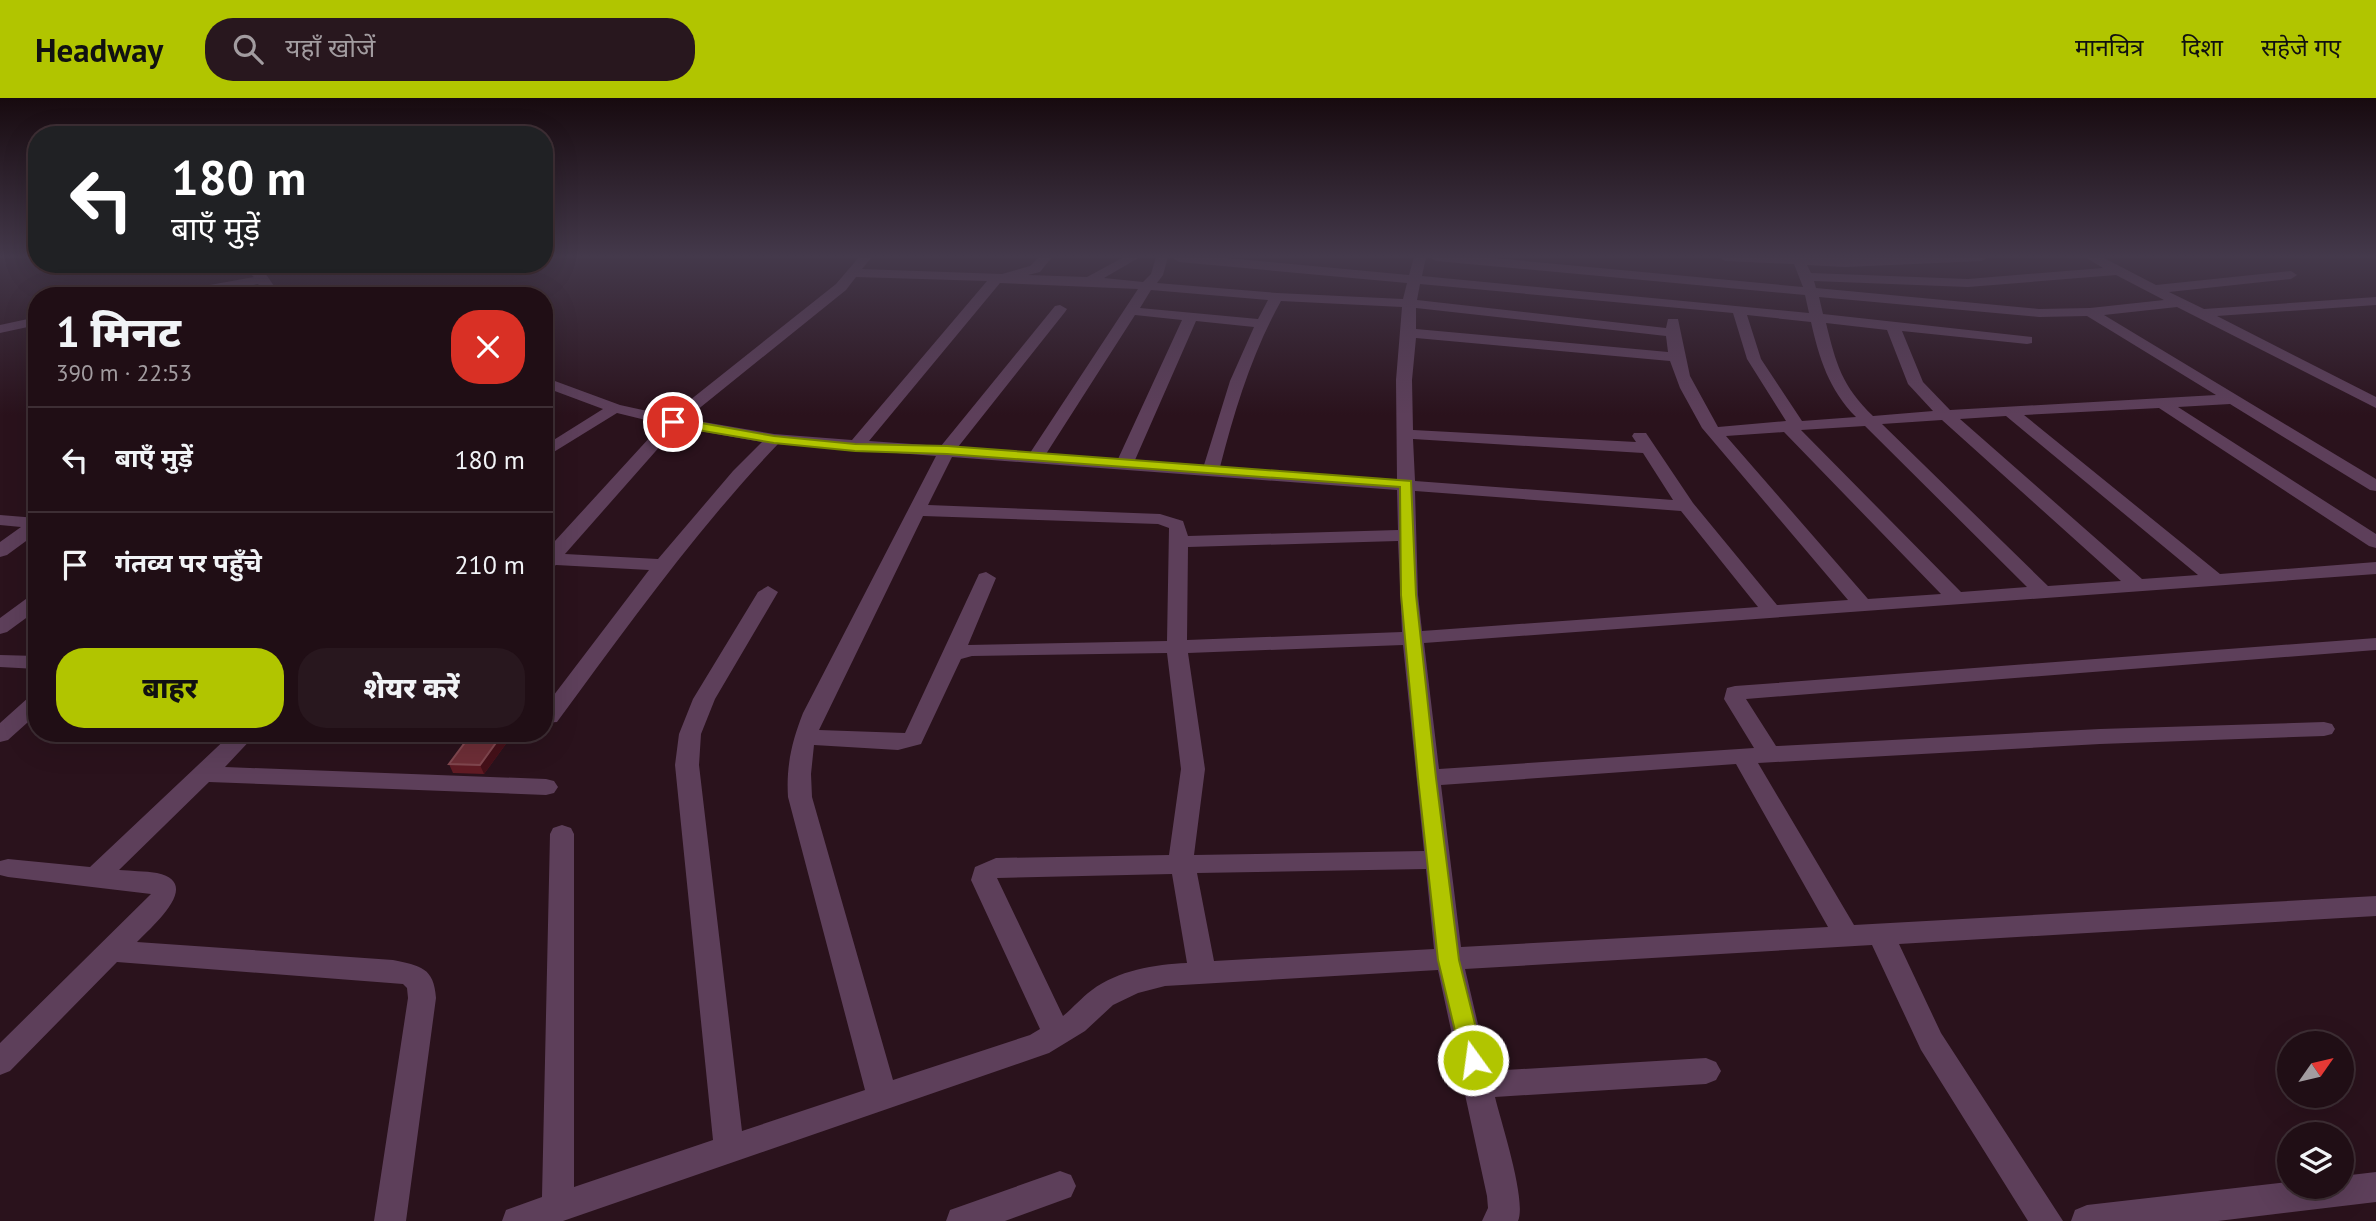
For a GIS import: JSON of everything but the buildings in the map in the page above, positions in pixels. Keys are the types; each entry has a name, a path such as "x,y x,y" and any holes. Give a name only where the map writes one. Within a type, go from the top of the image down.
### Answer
{"street":[{"path":"553,554 673,422 813,309"},
{"path":"855,447 970,309"},
{"path":"883,1099 800,797 798,770 805,737 947,450 1060,309"},
{"path":"1211,470 1234,383 1260,323 1269,309"},
{"path":"1409,309 1404,380 1407,536 1413,638 1449,960 1480,1085 1503,1196 1505,1213 1498,1221"},
{"path":"1465,309 1673,333"},
{"path":"1674,309 1676,357 1688,393 1714,432 1863,605"},
{"path":"1733,309 2027,340"},
{"path":"1814,309 1834,380 1846,398 2044,593"},
{"path":"1997,309 2025,312 2114,309"},
{"path":"2196,309 2376,404"},
{"path":"2203,313 2256,309"},
{"path":"1739,310 1754,359 1792,426 1955,597"},
{"path":"1037,457 1132,311 1260,323"},
{"path":"2090,312 2376,486"},
{"path":"1125,463 1190,318"},
{"path":"0,328 28,323"},
{"path":"1893,326 1916,384 1946,415 2137,585"},
{"path":"1409,333 1676,357"},
{"path":"553,385 615,408 673,422 774,439 1686,506"},
{"path":"1714,432 1867,420 2233,399"},
{"path":"2162,403 2376,542"},
{"path":"553,447 615,408"},
{"path":"2009,411 2217,581"},
{"path":"1405,434 1643,441 1686,506 1773,613"},
{"path":"553,711 663,565 739,475 774,439"},
{"path":"918,510 1160,520 1177,525 1177,648 1193,769 1181,854 1202,973"},
{"path":"0,520 28,523"},
{"path":"0,551 28,531"},
{"path":"1179,542 1407,536"},
{"path":"553,561 663,565"},
{"path":"953,655 972,650 1177,648 1413,638 2376,568"},
{"path":"805,737 898,742 913,739 986,578"},
{"path":"729,1149 687,765 690,734 705,699 768,592"},
{"path":"0,628 28,607"},
{"path":"1769,754 1735,699 1735,693 2376,644"},
{"path":"0,661 28,663"},
{"path":"0,735 28,710"},
{"path":"1427,778 1742,755 2206,732 2324,729"},
{"path":"95,877 237,742"},
{"path":"1742,755 1846,935"},
{"path":"203,774 546,787"},
{"path":"558,1207 562,835"},
{"path":"1057,1034 984,880 984,874 996,867 1437,860"},
{"path":"0,1062 164,895 163,887 157,883 3,870"},
{"path":"518,1221 1039,1044 1075,1023 1103,997 1132,983 1165,975 2376,906"},
{"path":"1880,933 1931,1041 2047,1221"},
{"path":"111,951 394,971 411,975 421,983 422,998 390,1221"},
{"path":"1480,1085 1706,1071"},
{"path":"962,1221 1060,1186"},
{"path":"2087,1221 2376,1187"}],"route":[{"path":"673,422 774,439 855,447 947,450 1406,484 1408,595 1427,778 1449,960 1473,1060"}]}
